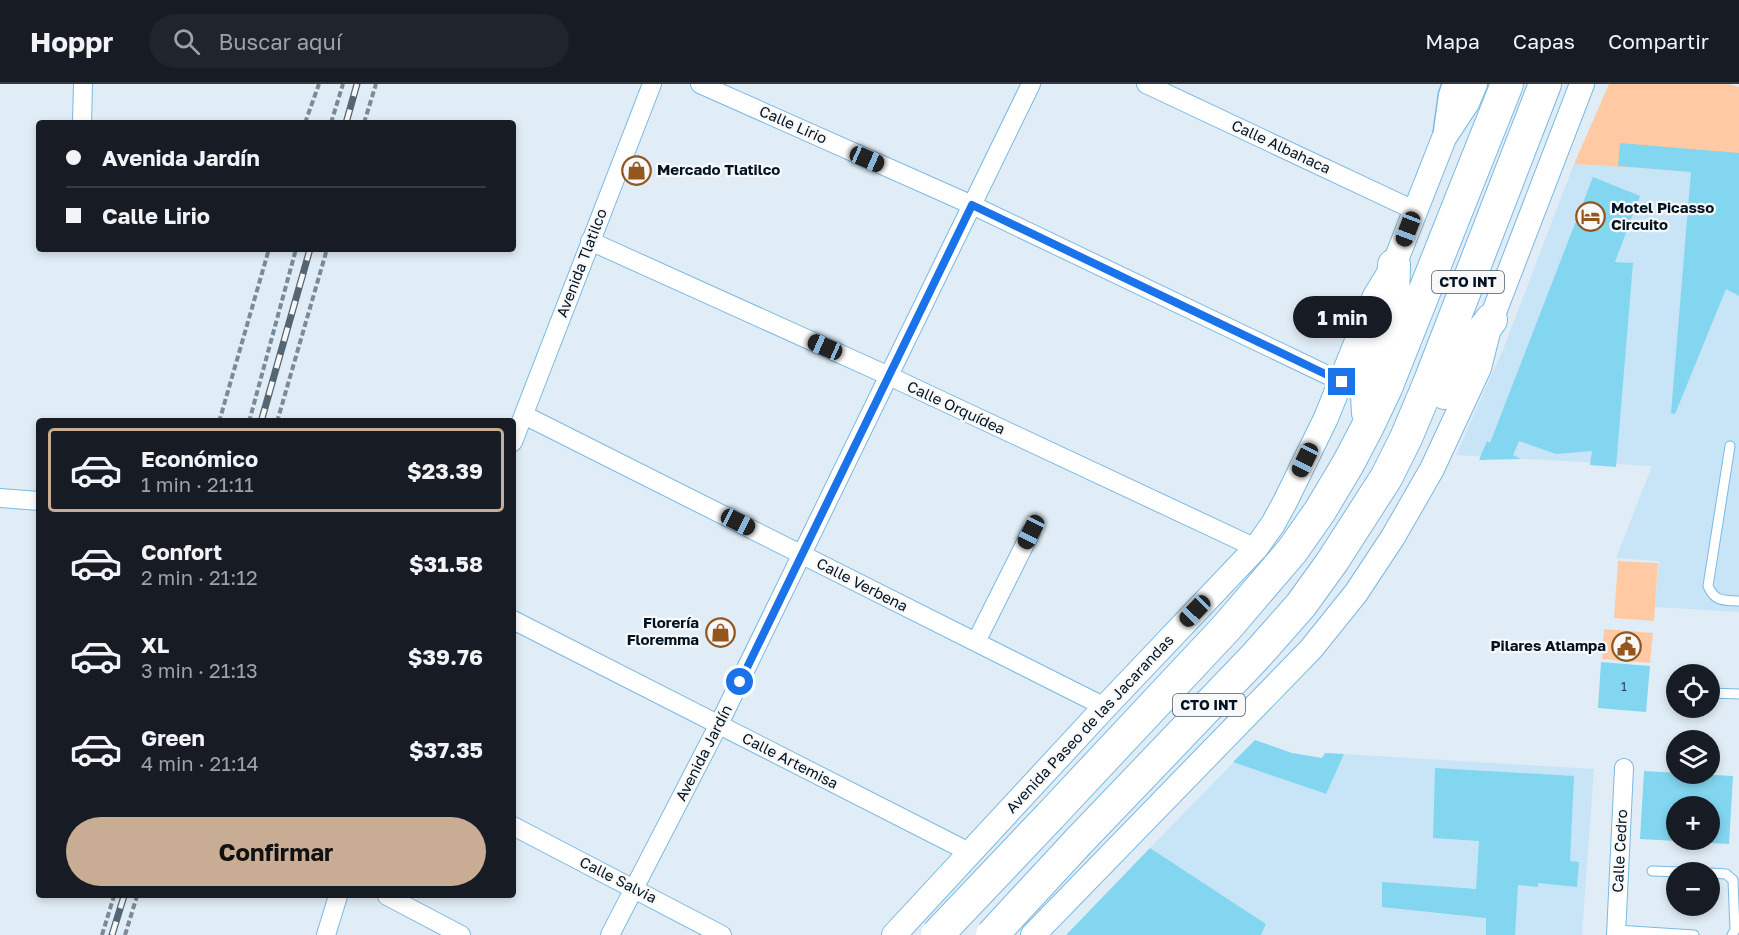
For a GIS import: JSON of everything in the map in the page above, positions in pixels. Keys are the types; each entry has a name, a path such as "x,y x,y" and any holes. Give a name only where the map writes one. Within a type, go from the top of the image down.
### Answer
{"highway":[{"name":"CTO INT","path":"937,935 1227,627 1292,551 1320,511 1368,426 1386,388 1507,84"},
{"name":"CTO INT","path":"992,935 1255,657 1301,605 1332,562 1386,478 1406,438 1545,84"},
{"path":"1368,426 1366,379 1393,299 1394,265"},
{"path":"1406,438 1437,410 1464,356 1491,320"}],"main road":[{"name":"CTO INT","path":"1034,935 1311,649 1356,593 1393,537 1432,469 1479,368 1491,320 1582,84"},
{"name":"Avenida Paseo de las Jacarandas","path":"894,935 1256,548 1273,524 1342,382 1375,296 1394,265 1444,138 1466,90"},
{"path":"1001,820 1077,891"}],"street":[{"path":"82,120 83,84"},
{"name":"Avenida Tlatilco","path":"516,435 652,84"},
{"name":"Calle Lirio","path":"700,84 972,205 1342,382"},
{"name":"Avenida Jardín","path":"610,935 719,724 1031,84"},
{"name":"Calle Albahaca","path":"1146,84 1416,211"},
{"name":"Calle Orquídea","path":"590,241 889,376 1256,548"},
{"name":"Calle Verbena","path":"524,415 1105,707"},
{"path":"0,498 36,501"},
{"path":"976,642 1031,532"},
{"name":"Calle Artemisa","path":"516,622 971,853"},
{"name":"Calle Cedro","path":"1616,932 1624,768"},
{"name":"Calle Salvia","path":"516,828 722,935"},
{"path":"326,935 337,898"},
{"path":"391,898 461,935"}],"lane":[{"path":"1730,446 1708,586 1712,595 1722,600 1739,601"},
{"path":"1720,693 1739,694"},
{"path":"1652,871 1666,871"},
{"path":"1720,874 1726,874 1733,880 1735,930 1732,935"},
{"path":"1616,932 1694,935"}],"path":[{"path":"306,120 319,84"},
{"path":"332,120 343,84"},
{"path":"365,120 376,84"},
{"path":"220,418 268,252"},
{"path":"250,418 295,252"},
{"path":"278,418 326,252"},
{"path":"102,935 113,898"},
{"path":"125,935 136,898"}],"shaded area":[{"path":"1609,84 1729,84 1739,87 1739,174 1574,164"},
{"path":"1574,164 1739,174 1739,612 1655,607 1659,561 1616,558 1652,466 1456,455 1504,347"},
{"path":"1618,561 1658,563 1654,621 1614,618"},
{"path":"1604,629 1653,633 1650,663 1602,659"},
{"path":"1344,754 1594,769 1582,935 1261,935 1266,924 1150,848 1234,762 1325,794"}],"building":[{"path":"1620,143 1739,153 1739,296 1726,289 1675,414 1671,413 1691,172 1618,166"},
{"path":"1593,177 1640,196 1615,262 1633,263 1616,467 1590,465 1592,451 1556,454 1519,441 1513,455 1521,459 1479,460 1487,441 1490,443"},
{"path":"1601,662 1650,666 1646,712 1598,708"},
{"path":"1255,740 1292,753 1322,758 1325,753 1344,754 1326,794 1233,762"},
{"path":"1435,768 1574,776 1570,861 1579,862 1577,887 1538,883 1538,887 1518,885 1515,935 1486,935 1486,918 1382,907 1382,882 1476,889 1479,841 1433,838"},
{"path":"1644,771 1666,772 1666,784 1720,784 1720,775 1733,776 1729,844 1720,844 1720,796 1666,796 1666,840 1640,839"},
{"path":"1150,848 1266,924 1261,935 1066,935"}],"railway":[{"path":"347,120 357,84"},
{"path":"262,418 309,252"},
{"path":"112,935 123,898"}],"place":[{"name":"Mercado Tlatilco","path":"636,170"},
{"name":"Motel Picasso Circuito","path":"1590,217"},
{"name":"Florería Floremma","path":"720,632"},
{"name":"Pilares Atlampa","path":"1627,646"}],"route":[{"path":"740,682 972,205 1342,382"}]}
